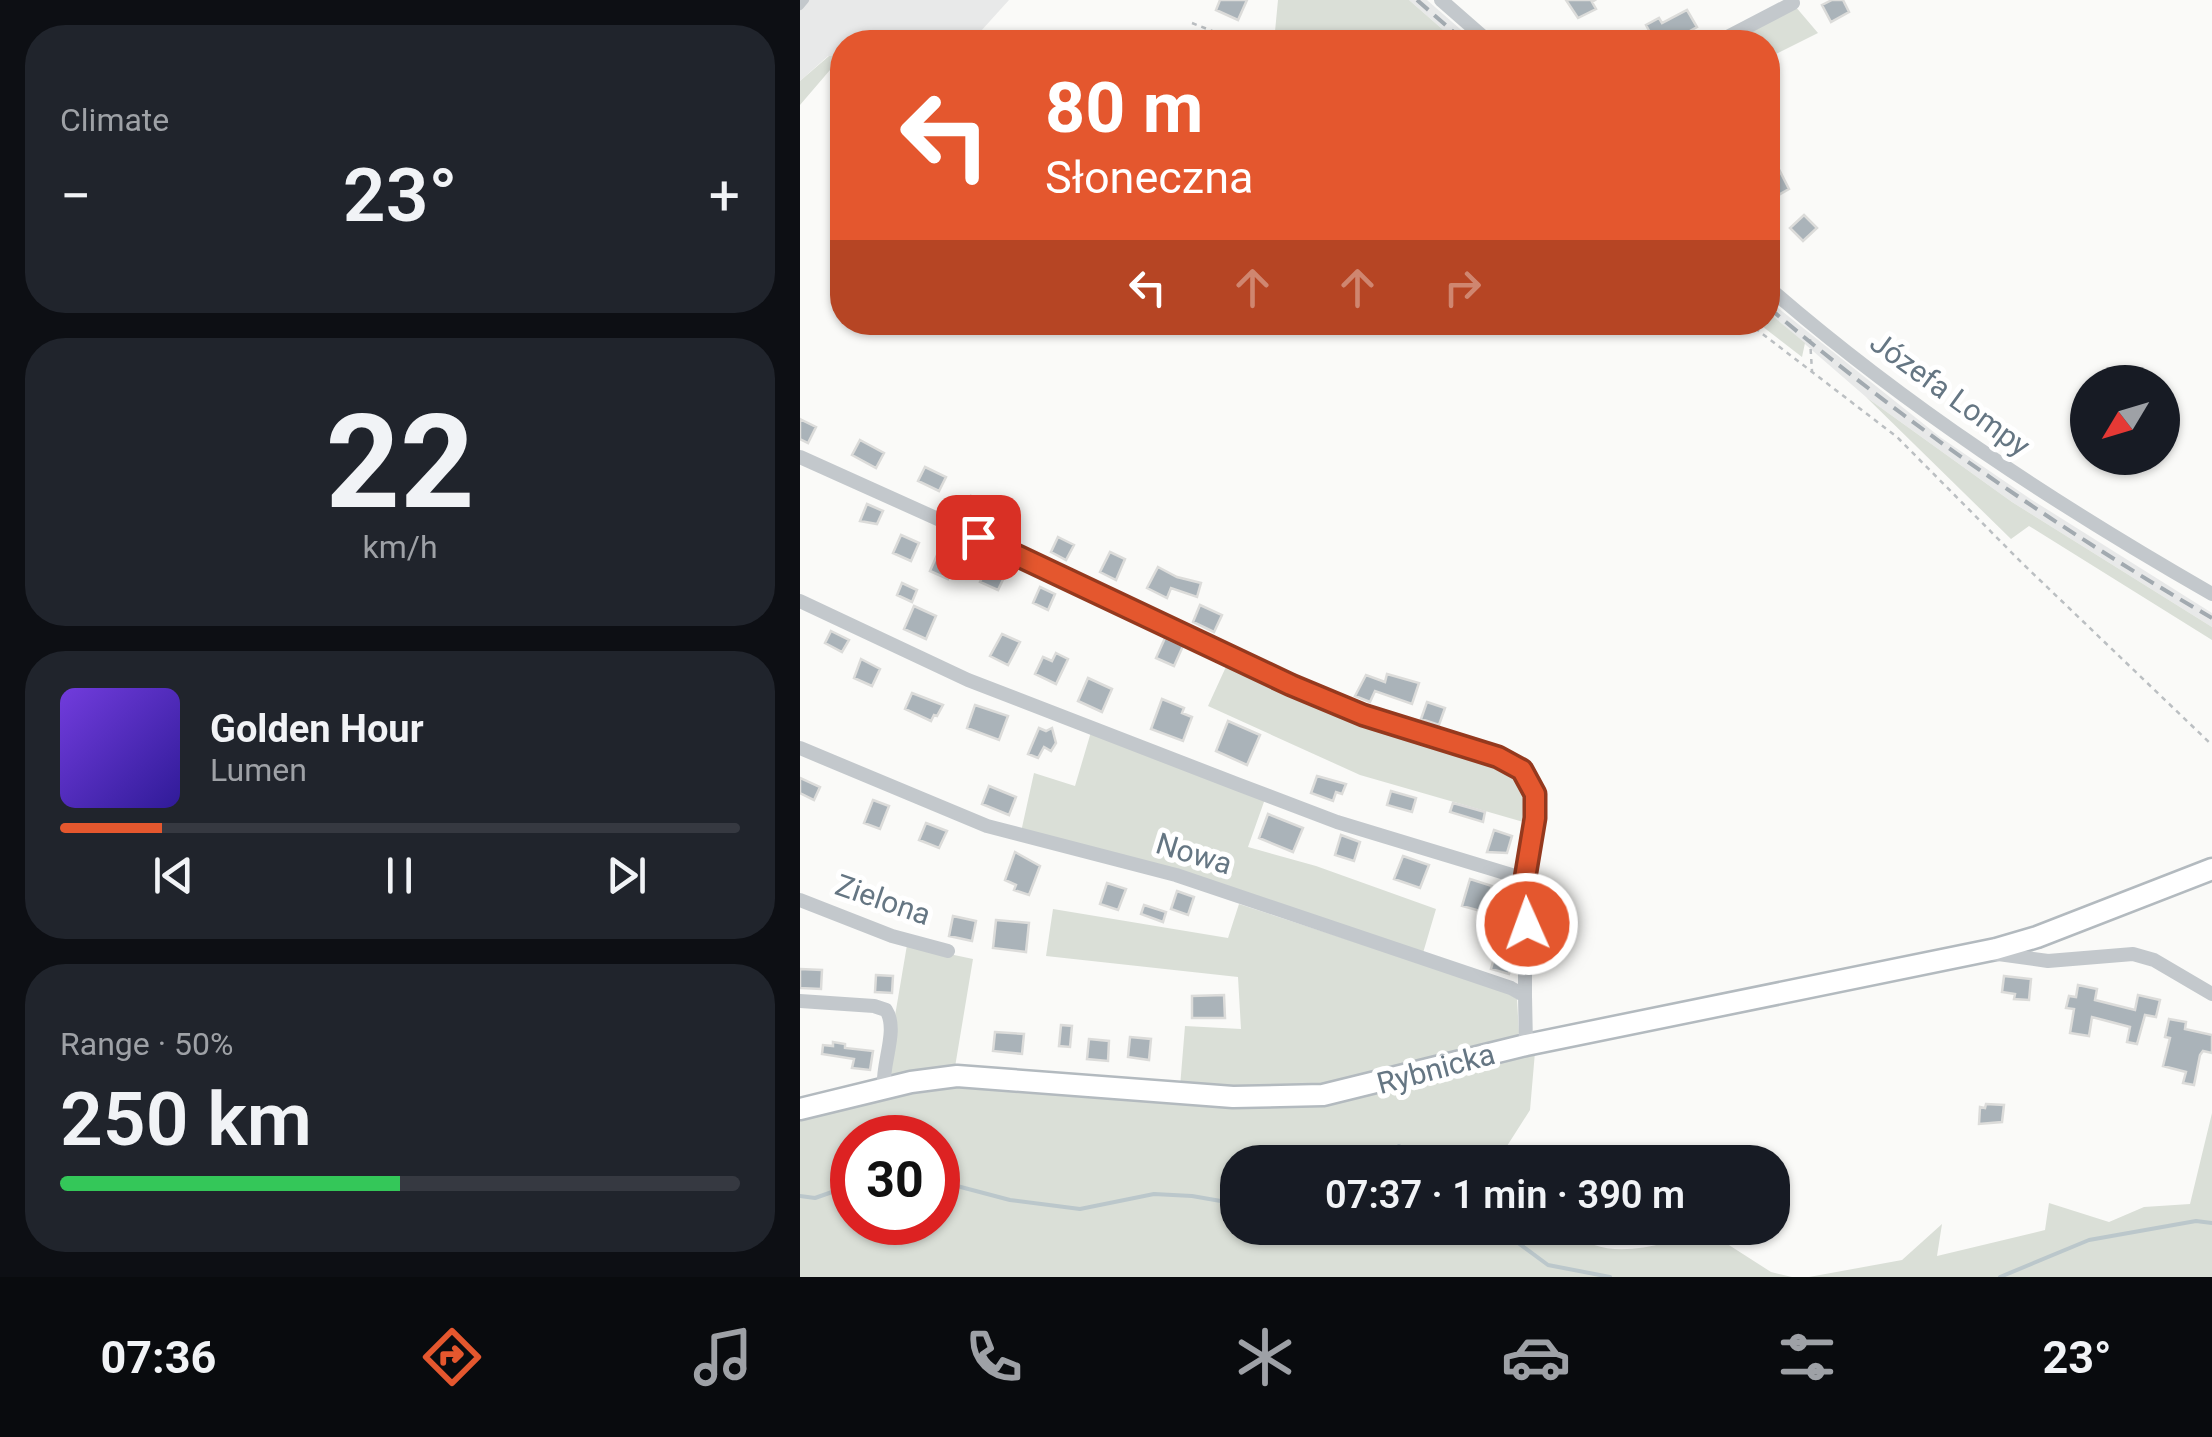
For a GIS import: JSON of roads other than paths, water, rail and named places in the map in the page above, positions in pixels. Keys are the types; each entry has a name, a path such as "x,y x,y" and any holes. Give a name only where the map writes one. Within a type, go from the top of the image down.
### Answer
{"street":[{"path":"1441,0 1475,30"},
{"path":"1741,30 1793,3"},
{"name":"Józefa Lompy","path":"1780,297 2007,471 2212,594"},
{"path":"800,457 1050,569 1291,685 1363,715 1522,770 1535,794 1525,878 1526,1045"},
{"path":"800,601 968,680 1237,784 1337,822 1525,878"},
{"name":"Nowa","path":"800,748 987,826 1176,876 1491,980 1526,996"},
{"name":"Rybnicka","path":"800,1109 939,1078 973,1077 1233,1097 1302,1097 1367,1086 1526,1045 2037,937 2212,869"},
{"name":"Zielona","path":"800,900 892,936 948,951"},
{"name":"Rybnicka","path":"1980,951 2048,961 2133,954 2154,960 2212,994"},
{"path":"800,1001 886,1010 891,1024 884,1088"}],"lane":[{"path":"800,6 805,0"}],"waterway":[{"path":"960,1187 1010,1200 1080,1209 1154,1194 1220,1201"},
{"path":"800,1196 815,1198 830,1193"},
{"path":"2000,1277 2089,1240 2196,1221 2212,1223"},
{"path":"1521,1245 1548,1265 1610,1277"}],"railway":[{"path":"1417,0 1451,30"},
{"path":"1780,317 1983,472 2212,618"}]}
